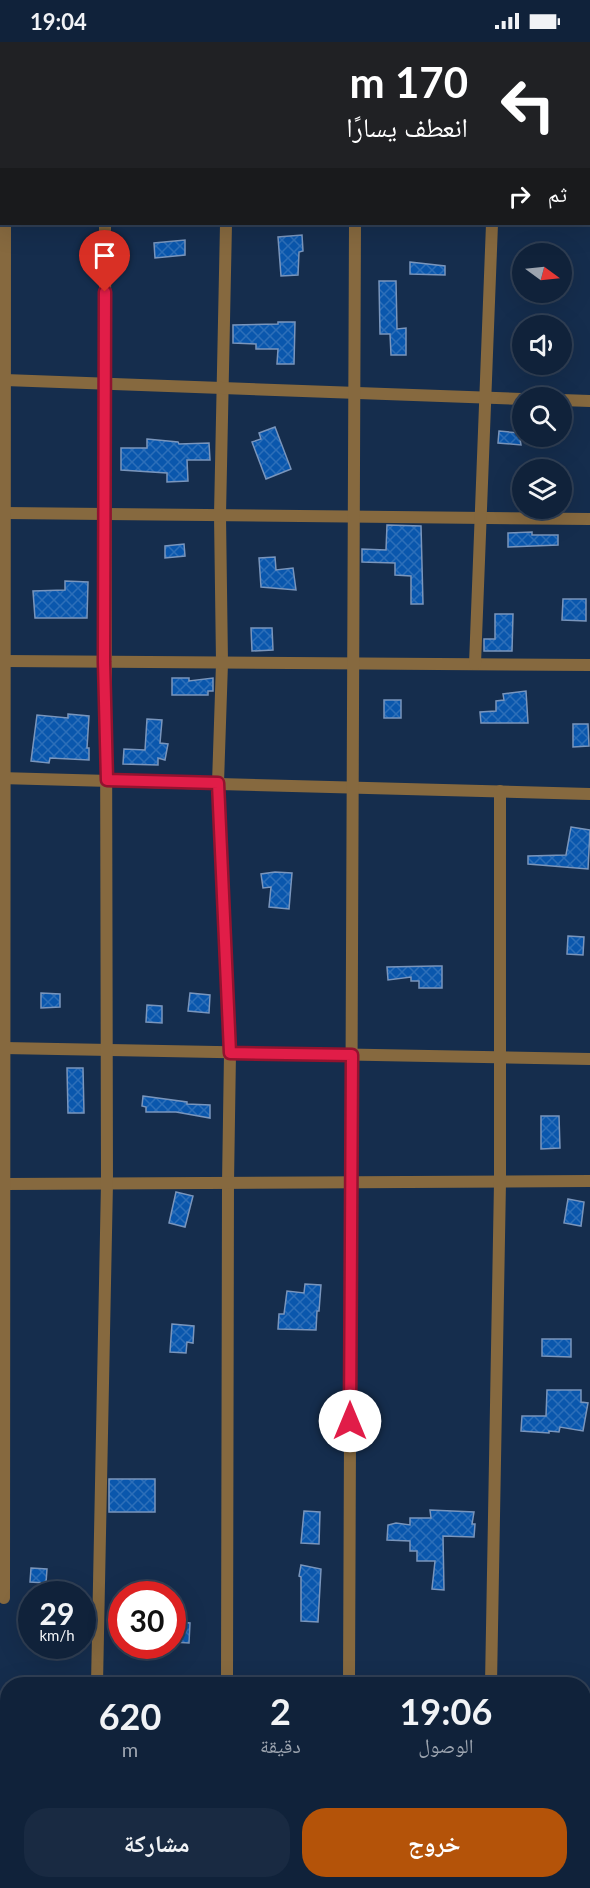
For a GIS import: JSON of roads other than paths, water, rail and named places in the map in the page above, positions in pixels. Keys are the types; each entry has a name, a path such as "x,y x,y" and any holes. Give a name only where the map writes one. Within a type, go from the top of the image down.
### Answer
{"street":[{"path":"4,1598 5,1184 2,1097 4,1048 2,778 5,661 2,598 5,513 2,469 5,380 3,311 5,225"},
{"path":"96,1677 107,1183 107,780 104,662 105,225"},
{"path":"226,225 220,515 222,663 218,783 230,1053 227,1677"},
{"path":"350,1677 355,225"},
{"path":"475,664 492,225"},
{"path":"5,380 512,399"},
{"path":"572,400 590,401"},
{"path":"5,513 590,519"},
{"path":"5,661 590,665"},
{"path":"2,778 590,794"},
{"path":"491,1677 500,1182 500,791"},
{"path":"4,1048 590,1059"},
{"path":"5,1184 590,1181"}]}
